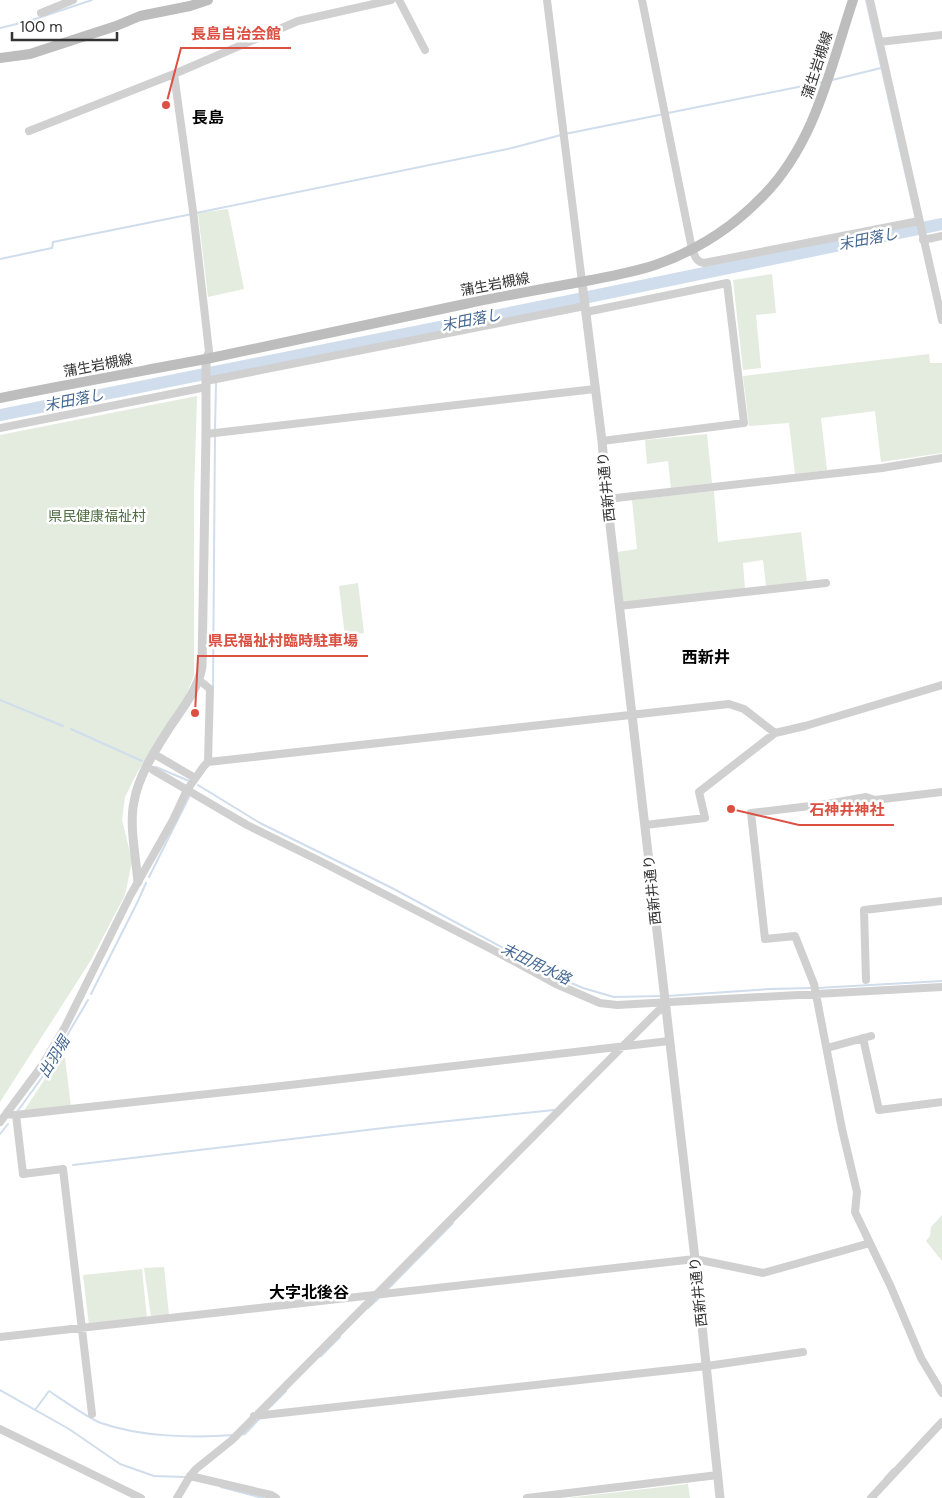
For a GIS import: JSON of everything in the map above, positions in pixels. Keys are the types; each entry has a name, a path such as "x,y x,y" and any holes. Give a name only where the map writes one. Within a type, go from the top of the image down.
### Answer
{"main road":[{"path":"0,58 30,54 116,26 140,16 190,6 208,0"},
{"name":"蒲生岩槻線","path":"0,398 639,270 692,249 730,226 762,198 774,185 796,153 806,136 824,92 853,0"}],"street":[{"path":"41,13 73,0"},
{"path":"29,131 174,74 298,21 391,0"},
{"path":"399,0 425,50"},
{"path":"547,0 582,282"},
{"path":"642,0 692,249 696,260 704,263 919,220"},
{"path":"870,0 942,320"},
{"path":"879,42 942,35"},
{"path":"138,882 132,819 136,790 164,735 194,692 199,680 203,653 206,358 209,351 174,74"},
{"path":"924,240 942,236"},
{"name":"西新井通り","path":"582,282 602,441 631,715 695,1259 720,1498"},
{"path":"0,428 206,384 727,283 744,422 602,441"},
{"path":"206,434 595,389"},
{"path":"607,499 882,468 942,458"},
{"path":"619,606 826,583"},
{"path":"199,680 210,689 208,762"},
{"path":"645,825 705,818 699,792 775,733 942,686"},
{"path":"0,1122 41,1068 66,1027 138,882 163,840 187,790 208,762 729,704 744,709 775,733"},
{"path":"154,754 195,778"},
{"path":"153,770 247,825 435,920 556,984 600,1003 665,1005 942,987"},
{"path":"942,792 875,800 866,797 827,804 751,813 765,939 795,936 814,984 842,1129 857,1192 855,1212 891,1287 920,1358 942,1392"},
{"path":"866,980 864,910 942,901"},
{"path":"177,1498 196,1468 232,1440 665,1005"},
{"path":"827,1048 867,1037 879,1110 942,1102"},
{"path":"6,1114 16,1115 290,1086 669,1042"},
{"path":"16,1115 23,1174 63,1168 92,1414"},
{"path":"0,1337 695,1259 764,1273 870,1243"},
{"path":"254,1416 707,1366 803,1352"},
{"path":"871,1498 942,1422"},
{"path":"0,1429 141,1498"},
{"path":"527,1498 718,1475"},
{"path":"190,1476 276,1498"}],"green space":[{"path":"228,209 244,289 208,297 198,213"},
{"path":"772,274 776,313 756,315 761,368 743,370 733,280"},
{"path":"929,354 930,363 942,363 942,453 881,462 875,411 821,418 827,470 795,474 789,423 749,426 743,376"},
{"name":"県民健康福祉村","path":"197,396 194,493 194,675 186,696 137,773 125,797 122,820 132,861 125,895 91,960 0,1102 0,435"},
{"path":"707,434 712,483 671,488 668,461 647,464 645,440"},
{"path":"714,491 718,542 801,532 807,582 766,586 763,560 743,563 745,589 623,602 617,552 637,549 632,500"},
{"path":"358,583 364,633 345,636 339,586"},
{"path":"59,1058 65,1058 71,1107 23,1112"},
{"path":"942,1215 942,1261 926,1241 930,1236 931,1227"},
{"path":"164,1267 169,1315 151,1317 144,1268"},
{"path":"142,1269 147,1318 89,1325 83,1275"},
{"path":"688,1484 690,1498 567,1498"}],"waterway":[{"path":"0,28 29,21 92,0"},
{"path":"866,0 916,220"},
{"path":"832,80 881,68"},
{"path":"668,113 823,82"},
{"path":"565,134 664,114"},
{"path":"196,213 512,148 561,135"},
{"path":"0,259 52,248 53,242 192,214"},
{"name":"末田落し","path":"0,415 942,224"},
{"path":"215,430 216,383"},
{"path":"213,688 215,435"},
{"path":"0,700 63,726"},
{"path":"71,729 142,761"},
{"path":"156,767 189,781"},
{"name":"末田用水路","path":"198,785 260,823 392,888 555,976 583,988 614,997 663,996"},
{"name":"出羽堀","path":"149,877 189,797"},
{"name":"出羽堀","path":"91,994 146,883"},
{"name":"末田用水路","path":"817,988 942,981"},
{"name":"末田用水路","path":"667,996 812,988"},
{"name":"出羽堀","path":"17,1112 43,1076 88,1000"},
{"path":"73,1165 392,1127 554,1110"},
{"name":"出羽堀","path":"0,1134 8,1124"},
{"path":"386,1291 453,1223"},
{"path":"368,1308 379,1298"},
{"path":"318,1357 340,1337"},
{"path":"0,1390 69,1429 120,1464 154,1476 185,1477"},
{"path":"35,1410 49,1391 89,1417 116,1428 149,1434 234,1435"},
{"path":"266,1411 286,1391"},
{"path":"241,1434 245,1434 260,1418"},
{"path":"885,1478 893,1469"},
{"path":"221,1487 263,1498"}],"place":[{"name":"長島自治会館","path":"166,105"},
{"name":"県民福祉村臨時駐車場","path":"195,713"},
{"name":"石神井神社","path":"731,809"}],"district":[{"name":"長島","path":"208,117"},
{"name":"西新井","path":"706,657"},
{"name":"大字北後谷","path":"309,1292"}]}
